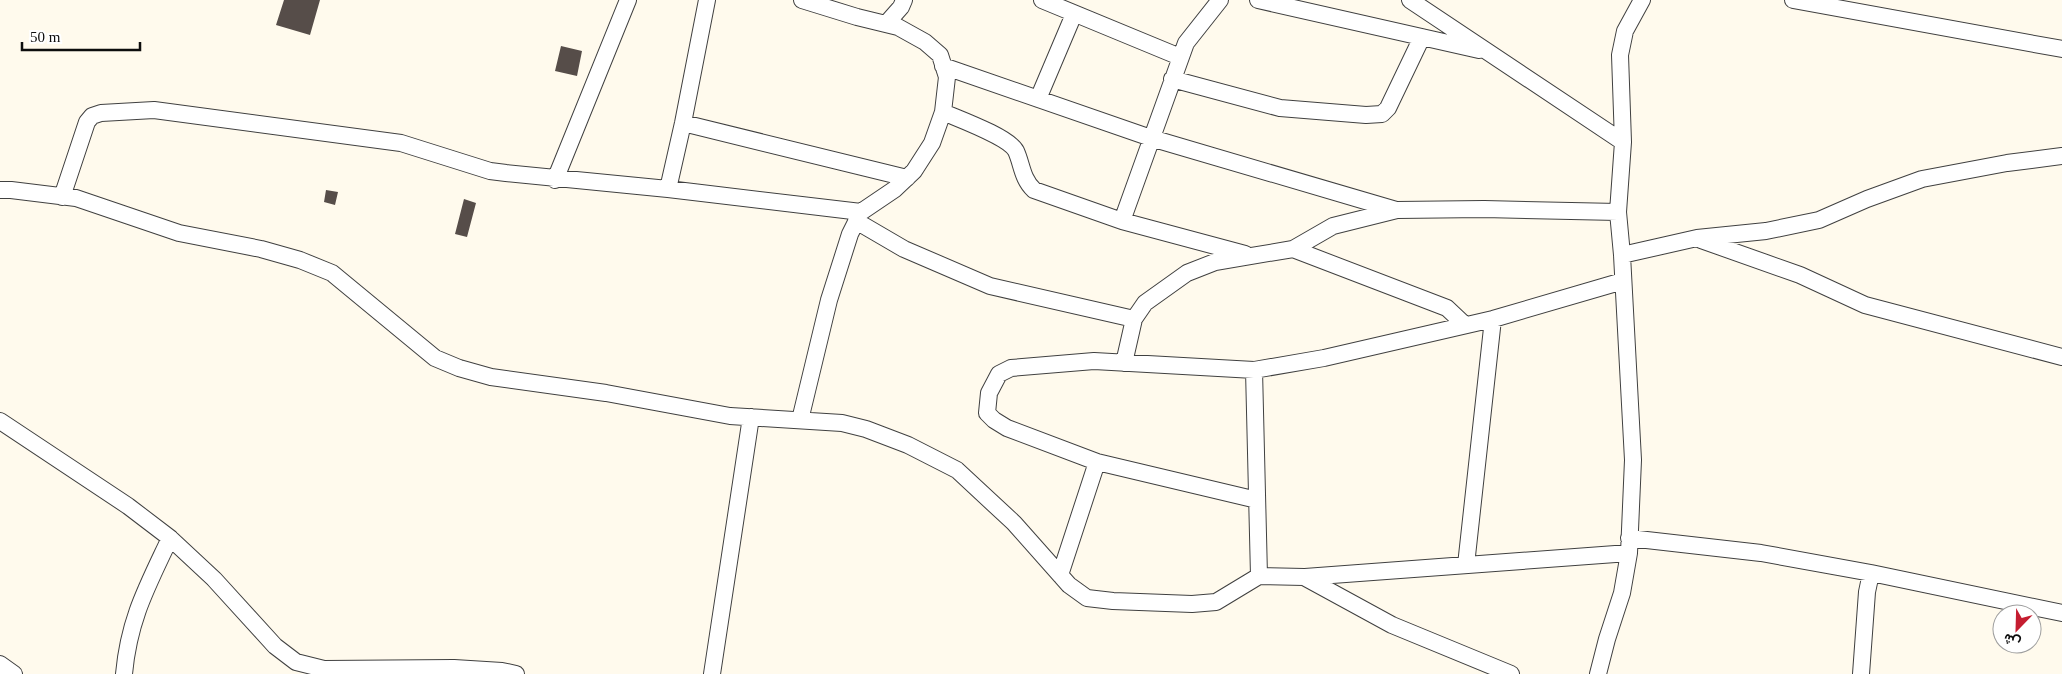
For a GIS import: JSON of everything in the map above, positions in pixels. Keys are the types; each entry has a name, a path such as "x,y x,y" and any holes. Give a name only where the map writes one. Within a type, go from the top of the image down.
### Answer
{"street":[{"path":"555,180 628,0"},
{"path":"668,189 707,0"},
{"path":"800,420 841,257 858,217 895,189 914,171 932,143 943,112 947,77 940,55 925,42 898,27 802,0"},
{"path":"886,24 901,8 904,0"},
{"path":"1042,0 1180,57"},
{"path":"1122,220 1186,43 1220,0"},
{"path":"1258,0 1488,52"},
{"path":"1410,0 1623,142"},
{"path":"1598,674 1607,638 1622,593 1629,545 1632,460 1622,255 1618,212 1623,142 1620,55 1625,31 1642,0"},
{"path":"1794,0 2062,49"},
{"path":"1038,99 1074,14"},
{"path":"1172,79 1280,108 1366,115 1382,114 1388,108 1422,37"},
{"path":"943,66 1151,138 1397,210"},
{"path":"62,196 87,122 92,116 101,113 154,110 401,143 490,171 555,180 668,189 858,217 904,249 990,286 1134,319"},
{"path":"943,112 1003,139 1015,149 1028,184 1034,190 1122,220 1249,256"},
{"path":"683,123 907,178"},
{"path":"1622,255 1697,238 1766,231 1820,220 1867,199 1922,179 2007,163 2062,156"},
{"path":"0,190 76,198 179,233 261,249 300,260 332,273 435,358 459,368 491,377 606,393 730,416 842,423 866,429 908,445 957,470 1014,522 1060,575 1080,594 1094,600 1192,604 1216,602 1259,576 1304,577 1466,565 1629,545 1761,553 1871,573 2062,613"},
{"path":"1124,363 1134,319 1145,303 1187,273 1214,262 1293,249 1333,226 1397,210 1484,209 1618,212"},
{"path":"1697,238 1800,275 1865,305 2062,357"},
{"path":"1293,249 1447,308 1465,326"},
{"path":"1257,500 1097,462 1007,428 987,413 990,393 999,374 1011,368 1094,360 1254,370 1324,358 1493,319 1623,281"},
{"path":"1466,565 1493,319"},
{"path":"1254,370 1259,576"},
{"path":"712,674 751,417"},
{"path":"0,421 128,506 170,538 214,579 276,646 296,662 324,669 454,668 507,673"},
{"path":"1060,575 1097,462"},
{"path":"124,674 131,627 141,599 170,538"},
{"path":"1860,674 1867,592 1871,573"},
{"path":"1304,577 1392,625 1511,674"},
{"path":"0,664 14,674"}],"building":[{"path":"284,0 320,0 310,35 276,25"},
{"path":"561,46 582,51 577,76 555,71"},
{"path":"326,190 338,192 335,205 324,202"},
{"path":"464,199 476,203 467,237 455,234"}]}
